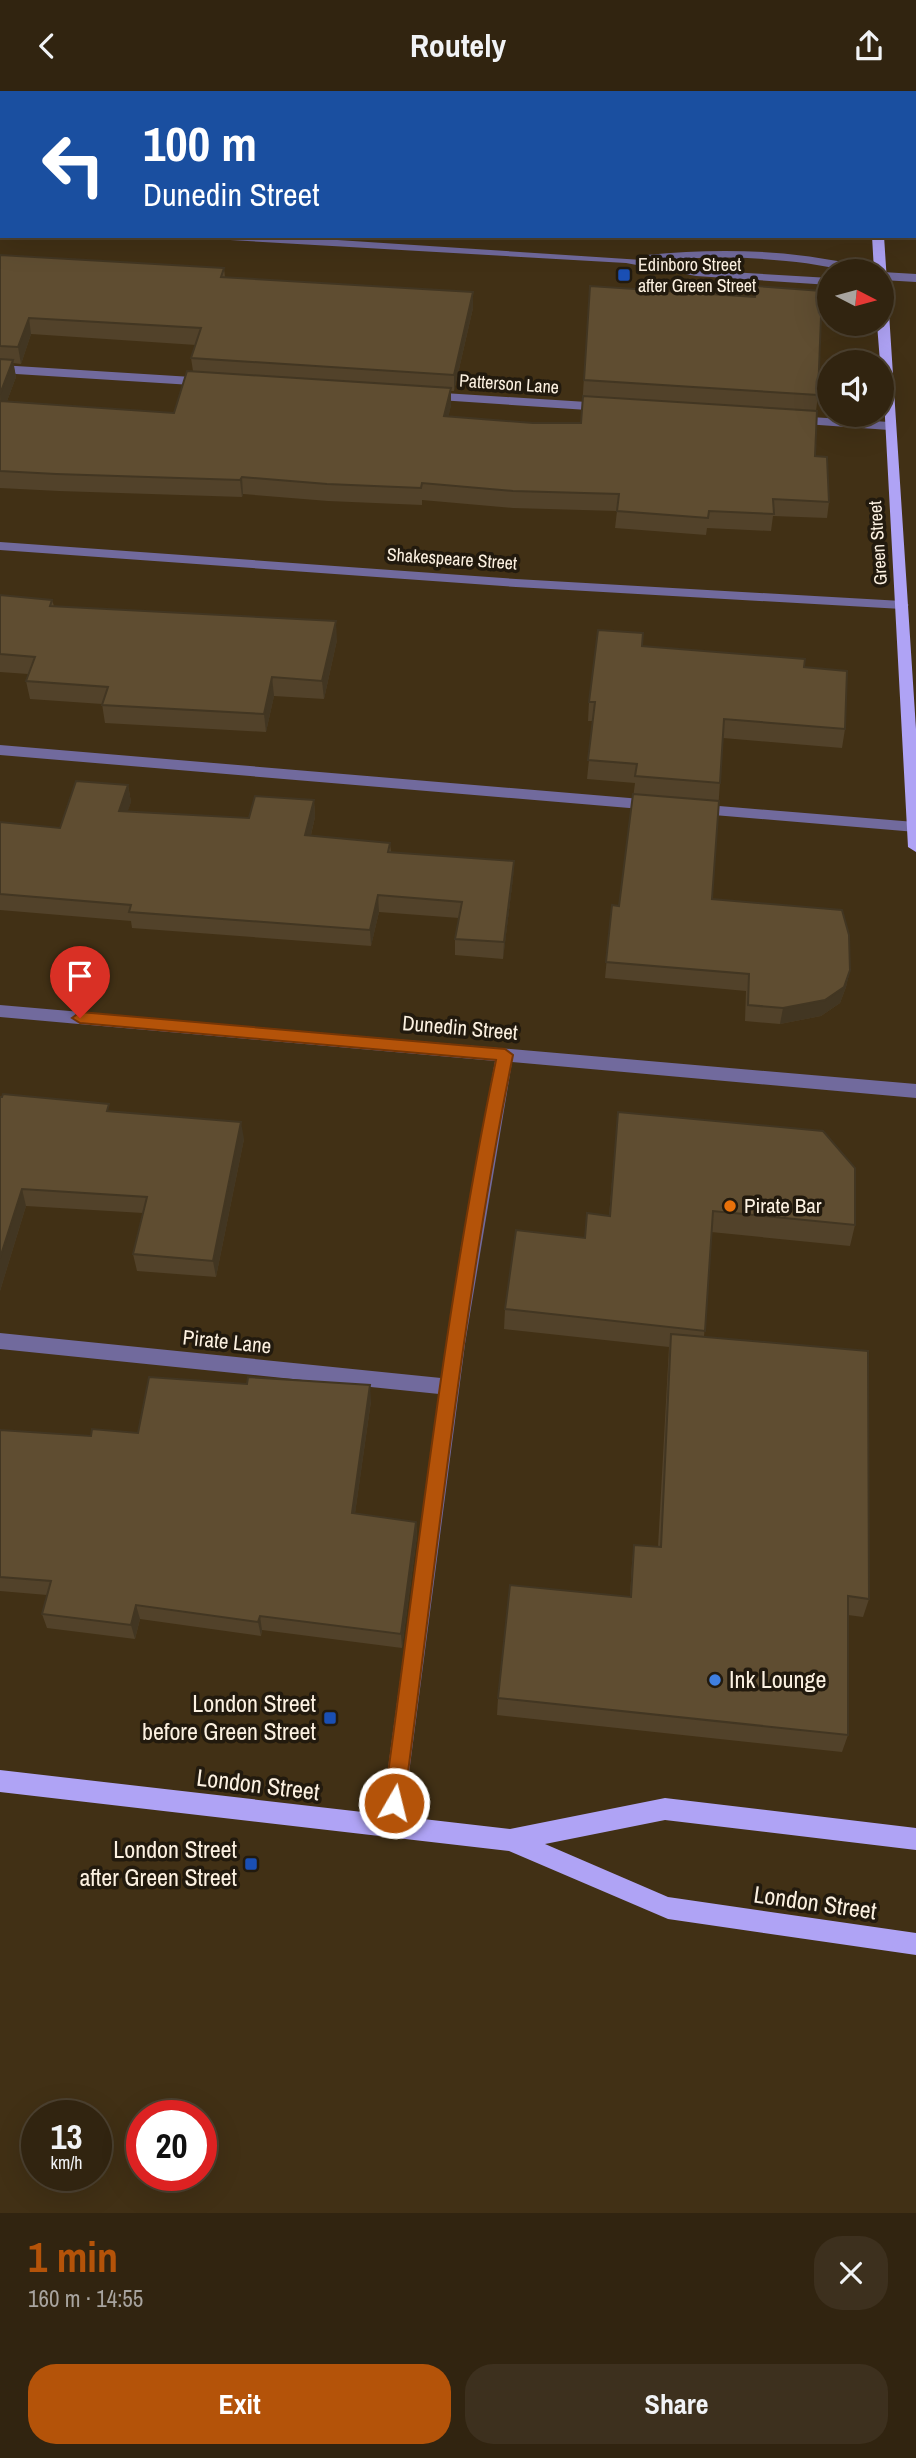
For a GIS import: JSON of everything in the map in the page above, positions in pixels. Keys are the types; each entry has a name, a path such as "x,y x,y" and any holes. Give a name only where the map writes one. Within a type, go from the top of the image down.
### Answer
{"main road":[{"name":"Green Street","path":"878,238 880,259"},
{"name":"Green Street","path":"890,427 902,605 913,714 916,847"},
{"name":"London Street","path":"0,1781 510,1840 668,1908 916,1944"},
{"name":"London Street","path":"510,1840 665,1809 916,1839"}],"street":[{"path":"247,238 626,260 696,273 817,281"},
{"path":"626,260 691,254 817,260"},
{"path":"894,277 916,278"},
{"path":"0,369 220,383"},
{"name":"Patterson Lane","path":"413,395 620,408"},
{"path":"785,419 817,421"},
{"name":"Shakespeare Street","path":"0,547 516,583 902,605"},
{"path":"0,750 915,827"},
{"name":"Dunedin Street","path":"0,1011 916,1091"},
{"path":"391,1827 450,1387 492,1117 505,1055"},
{"name":"Pirate Lane","path":"0,1342 450,1387"}],"building":[{"path":"0,255 224,268 221,277 473,292 454,375 191,358 201,328 29,318 18,347 0,346"},
{"path":"590,286 755,297 756,286 817,291 817,336 820,336 820,350 817,350 817,395 584,380"},
{"path":"0,359 13,360 0,394"},
{"path":"187,371 451,388 444,416 533,423 581,423 583,396 817,411 815,456 827,457 829,502 773,499 774,514 709,511 708,518 617,511 619,494 513,491 422,483 421,488 242,477 240,480 0,471 0,401 174,413"},
{"path":"0,595 52,600 50,606 336,621 322,681 272,677 264,714 102,705 108,687 26,681 35,657 0,654"},
{"path":"598,630 643,633 642,646 805,659 804,667 847,671 845,729 724,719 720,783 635,776 637,764 588,760 595,702 589,702"},
{"path":"76,781 128,785 119,811 249,818 255,796 314,800 305,835 390,843 388,852 514,861 504,942 455,939 462,902 378,895 370,930 129,912 131,905 0,894 0,822 60,828"},
{"path":"633,794 719,801 712,899 842,910 849,935 850,970 844,987 825,1000 783,1008 748,1005 749,974 606,962 612,905 619,906"},
{"path":"3,1094 109,1104 107,1111 241,1122 213,1261 133,1254 147,1197 22,1189 0,1258 0,1097"},
{"path":"618,1112 823,1131 855,1168 855,1225 713,1211 705,1331 505,1309 516,1230 585,1238 587,1213 610,1216"},
{"path":"671,1334 868,1351 869,1599 848,1596 848,1735 498,1698 510,1585 631,1597 634,1545 661,1547"},
{"path":"149,1377 247,1384 248,1377 370,1385 352,1513 416,1522 401,1634 260,1616 258,1622 136,1605 131,1625 42,1614 51,1581 0,1577 0,1430 91,1436 92,1429 138,1433"}],"place":[{"name":"Edinboro Street after Green Street","path":"624,275"},
{"name":"Pirate Bar","path":"730,1206"},
{"name":"Ink Lounge","path":"715,1680"},
{"name":"London Street before Green Street","path":"330,1718"},
{"name":"London Street after Green Street","path":"251,1864"}],"route":[{"path":"80,1018 505,1055 492,1117 450,1387 394,1803"}]}
